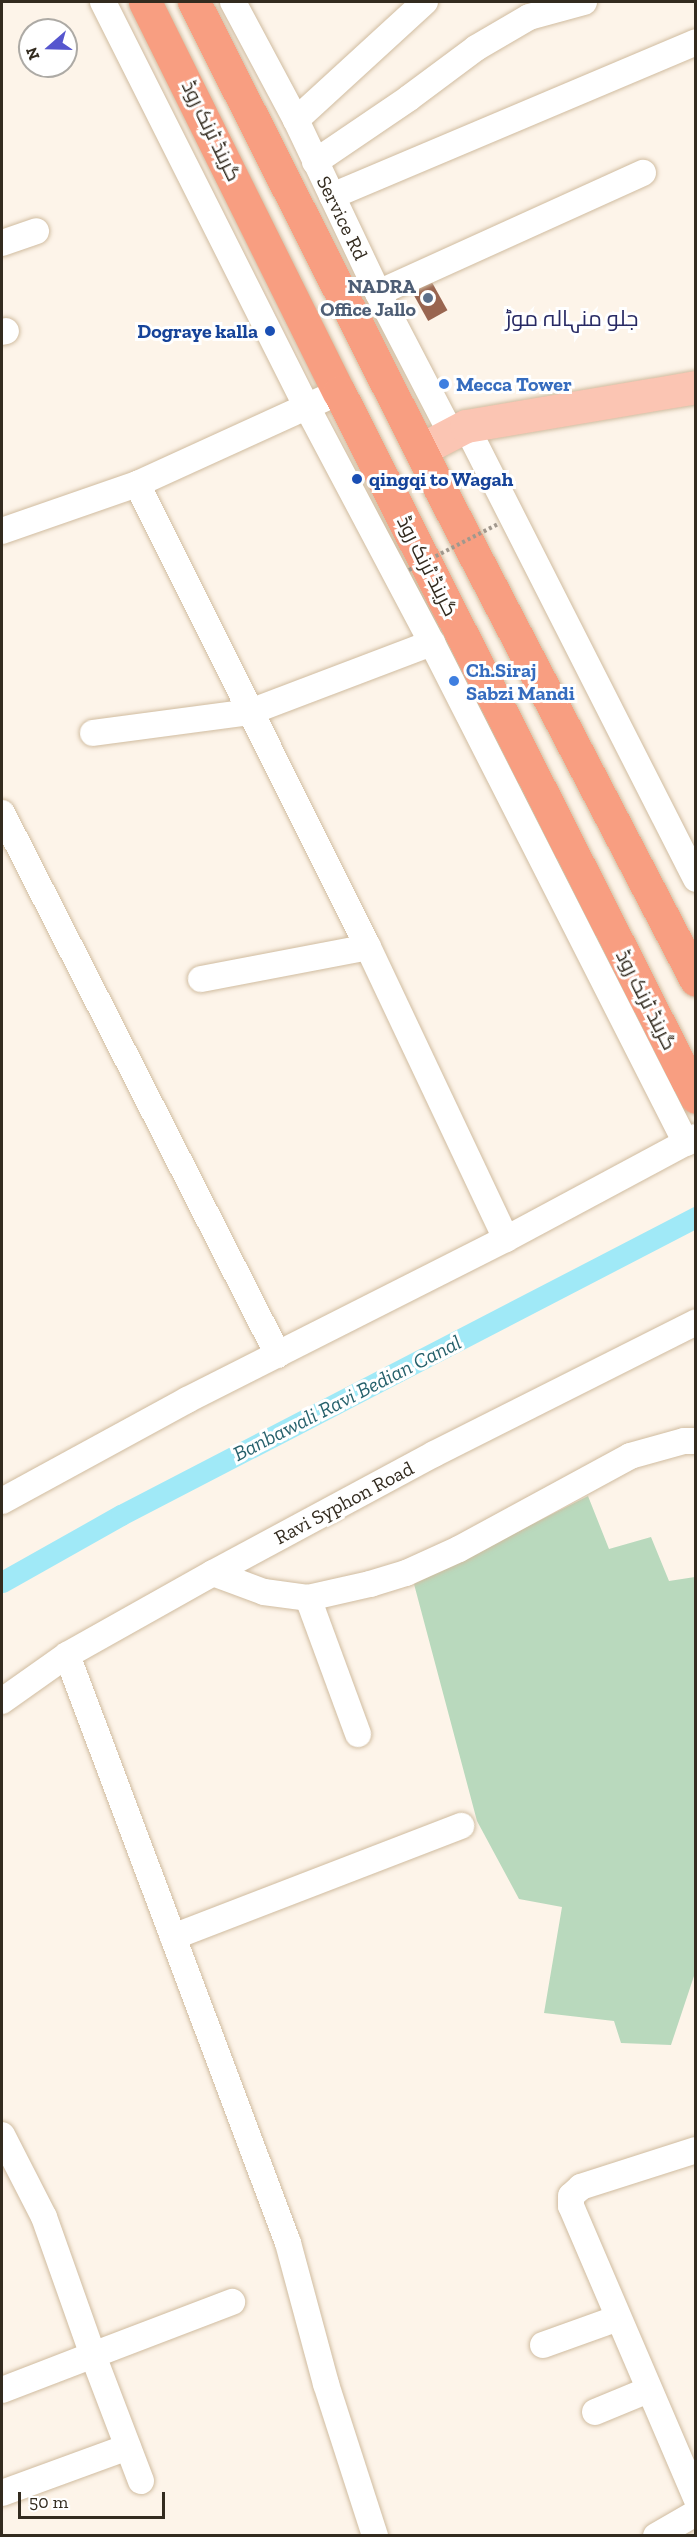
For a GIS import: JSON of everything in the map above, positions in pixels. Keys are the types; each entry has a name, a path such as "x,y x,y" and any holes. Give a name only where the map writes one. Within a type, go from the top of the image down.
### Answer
{"highway":[{"name":"گرینڈ ٹرنک روڈ","path":"145,2 207,122 339,392 696,1097"},
{"path":"200,14 420,450 696,980"},
{"path":"207,122 243,101"}],"main road":[{"path":"420,450 458,430 696,387"}],"street":[{"path":"2,1501 187,1400 506,1239 691,1140 307,407 103,2"},
{"path":"296,120 425,2"},
{"path":"315,162 409,98 476,48 529,17 584,2"},
{"path":"200,14 234,5"},
{"name":"Service Rd","path":"234,5 296,120 378,293 458,430 696,879"},
{"path":"332,196 696,42"},
{"path":"378,293 643,173"},
{"path":"2,243 36,231"},
{"path":"2,531 137,484 339,392"},
{"path":"137,484 368,947 506,1239"},
{"path":"93,733 250,712 432,643"},
{"path":"2,813 278,1355"},
{"path":"201,979 368,947"},
{"name":"Ravi Syphon Road","path":"2,1701 67,1655 213,1573 435,1454 696,1322"},
{"path":"213,1573 264,1592 308,1598 406,1573 459,1549 630,1456 684,1441 696,1441"},
{"path":"308,1598 358,1734"},
{"path":"67,1655 288,2243 327,2384 375,2535"},
{"path":"173,1937 461,1826"},
{"path":"2,2135 44,2217 141,2481"},
{"path":"696,2150 581,2187 571,2196 571,2206 696,2498"},
{"path":"2,2390 232,2302"},
{"path":"543,2345 618,2318"},
{"path":"595,2412 648,2390"},
{"path":"2,2493 128,2446"},
{"path":"656,2535 696,2513"}],"path":[{"path":"409,570 498,524"}],"green space":[{"path":"588,1496 609,1549 651,1537 669,1581 695,1577 696,1970 671,2045 621,2043 614,2021 544,2013 562,1907 519,1899 477,1821 414,1584"}],"building":[{"name":"NADRA Office Jallo","path":"429,277 447,310 428,321 410,288"}],"waterway":[{"name":"Banbawali Ravi Bedian Canal","path":"2,1582 121,1515 696,1217"}],"place":[{"name":"NADRA Office Jallo","path":"428,298"},
{"name":"Dograye kalla","path":"270,331"},
{"name":"Mecca Tower","path":"444,384"},
{"name":"qingqi to Wagah","path":"357,479"},
{"name":"Ch.Siraj Sabzi Mandi","path":"454,681"}],"district":[{"name":"جلو منہالہ موڑ","path":"572,319"}]}
